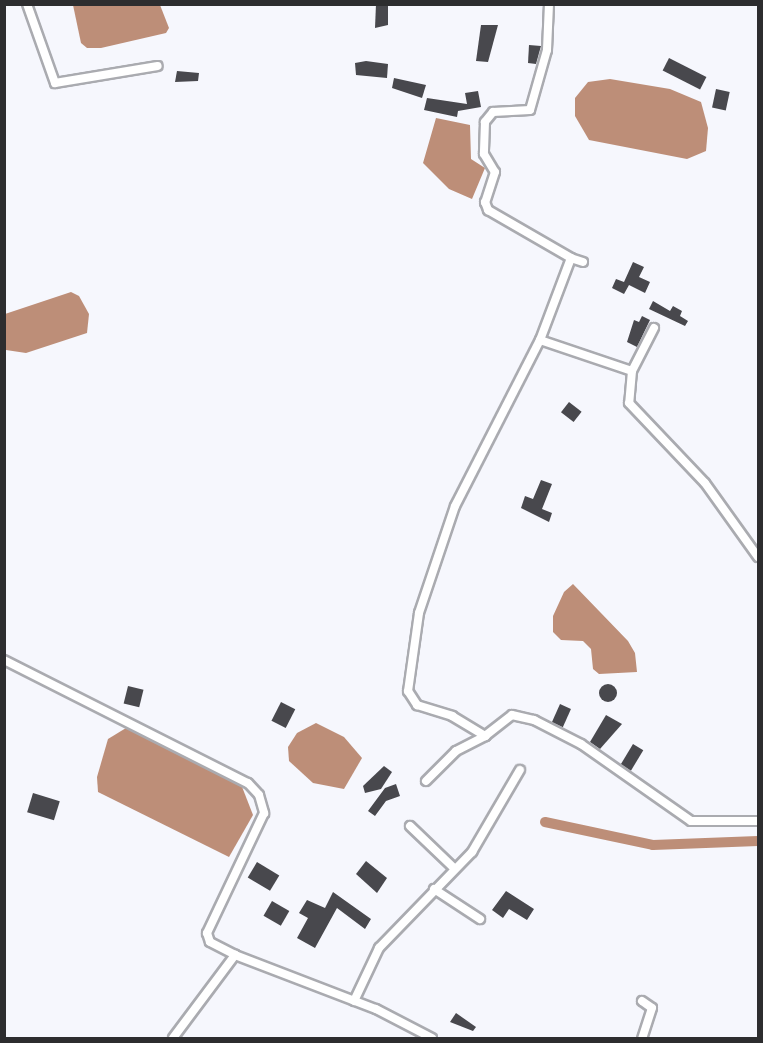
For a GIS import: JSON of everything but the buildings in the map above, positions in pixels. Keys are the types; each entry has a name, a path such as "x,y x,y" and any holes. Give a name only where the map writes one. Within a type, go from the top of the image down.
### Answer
{"street":[{"path":"27,4 55,83 158,66"},
{"path":"549,4 547,50 530,110 493,112 485,122 484,154 495,172 485,202 488,210 571,258 583,262"},
{"path":"485,736 452,716 417,705 408,690 408,673 418,613 455,506 540,340 571,258"},
{"path":"654,328 632,371 629,403 705,483 759,557"},
{"path":"540,340 632,371"},
{"path":"4,660 248,783 259,795 264,813 207,933 210,942 235,955 354,1001 432,1038"},
{"path":"426,781 456,751 485,736 512,714 534,720 581,744 691,821 759,821"},
{"path":"354,1001 379,948 472,852 520,770"},
{"path":"410,826 455,869"},
{"path":"434,889 480,919"},
{"path":"172,1038 235,955"},
{"path":"642,1000 652,1008 642,1038"}],"shaded area":[{"path":"73,5 160,5 169,28 166,33 101,48 87,48 81,43"},
{"path":"610,79 670,89 701,102 708,128 706,151 687,159 589,140 575,116 575,98 588,82"},
{"path":"436,118 470,125 471,159 485,168 472,199 449,189 423,163"},
{"path":"71,292 79,296 89,314 87,333 26,353 6,350 5,314"},
{"path":"573,584 628,641 635,653 637,672 599,674 593,669 591,649 583,641 561,640 553,632 553,616 564,592"},
{"path":"316,723 344,737 362,758 344,789 313,783 289,761 288,747 297,733"},
{"path":"126,728 239,779 253,815 229,857 98,792 97,777 108,739"}],"waterway":[{"path":"545,822 653,845 758,841"}]}
